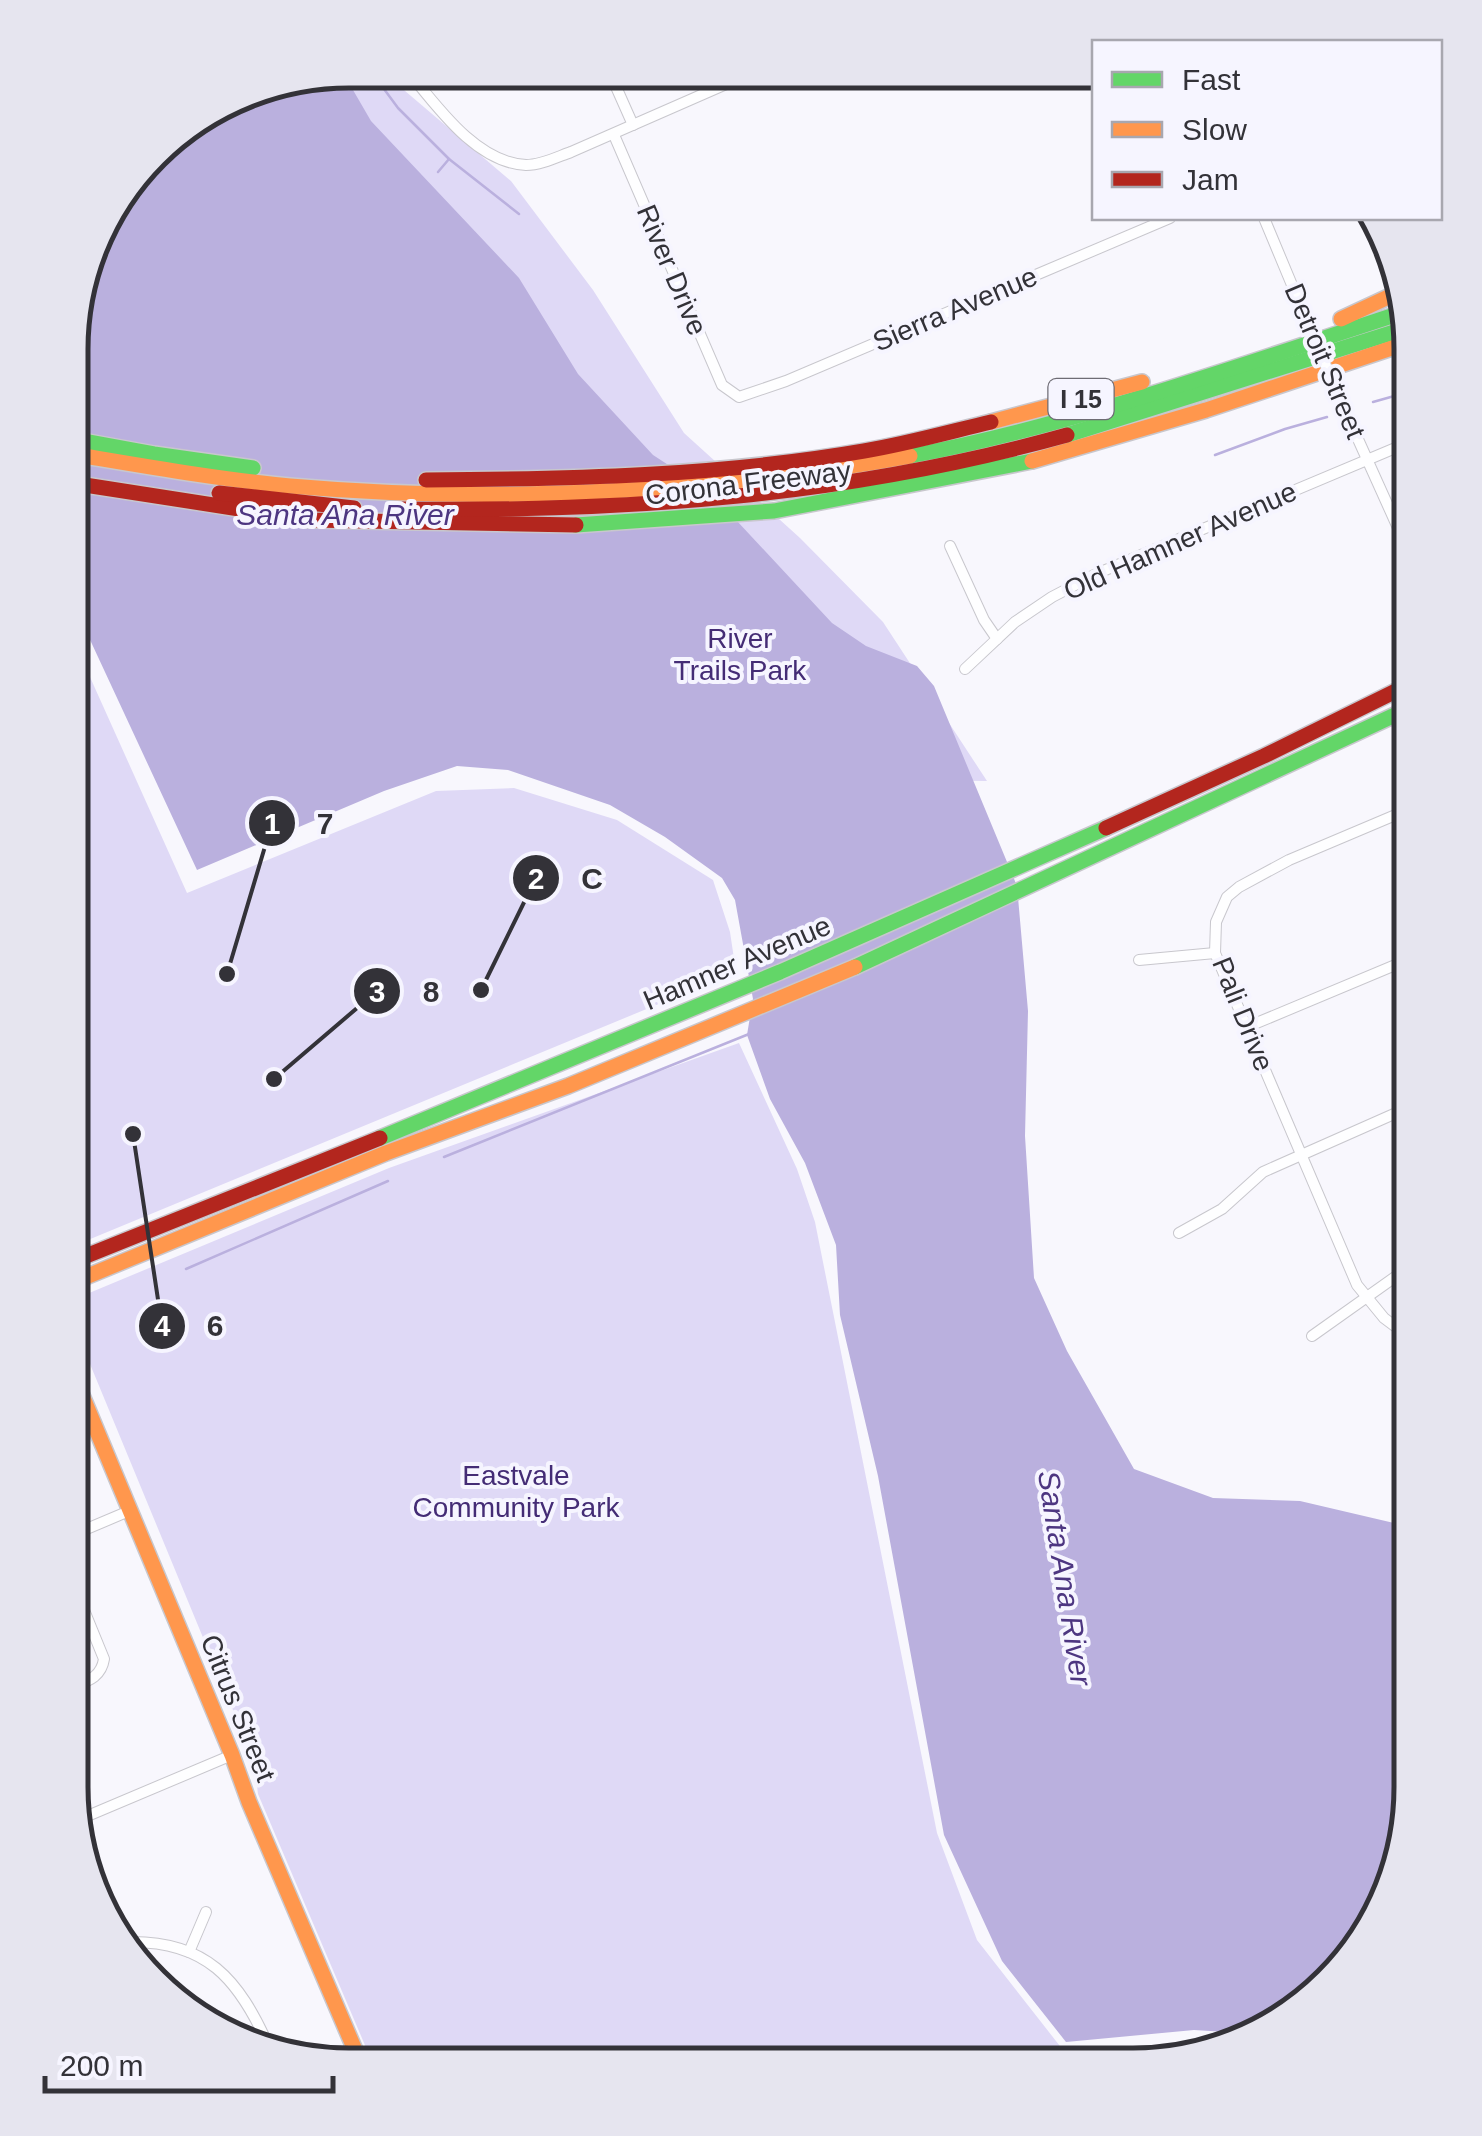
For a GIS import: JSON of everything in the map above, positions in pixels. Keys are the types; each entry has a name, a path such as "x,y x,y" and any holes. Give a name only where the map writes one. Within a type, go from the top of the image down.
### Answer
{"main road":[{"name":"Corona Freeway","path":"88,442 314,476 442,481 760,480 1193,368 1389,300"},
{"path":"88,457 318,490 508,496 664,490 816,474 943,450 1073,418 1392,316"},
{"path":"88,474 343,508 515,511 685,504 760,480 890,476 984,457 1081,432 1393,332"},
{"name":"Corona Freeway","path":"88,486 310,520 584,525 774,511 1023,464 1394,350"},
{"name":"Hamner Avenue","path":"88,1255 828,952 1316,734 1394,693"},
{"name":"Hamner Avenue","path":"88,1276 386,1153 568,1086 876,958 1394,715"},
{"name":"Citrus Street","path":"88,1411 355,2048"}],"street":[{"path":"423,88 472,144 524,165 551,160 614,135 719,88"},
{"path":"617,88 634,125"},
{"name":"River Drive","path":"614,135 722,385 740,397"},
{"name":"Sierra Avenue","path":"740,397 1165,220"},
{"name":"Detroit Street","path":"1265,220 1394,518"},
{"name":"Old Hamner Avenue","path":"966,669 1015,622 1096,574 1394,449"},
{"path":"950,546 984,620 997,639"},
{"name":"Pali Drive","path":"1367,1298 1215,953 1216,922 1227,897 1238,886 1394,816"},
{"path":"1139,960 1215,953"},
{"path":"1248,1027 1394,966"},
{"path":"1179,1232 1222,1209 1263,1172 1394,1114"},
{"path":"1312,1336 1394,1278"},
{"path":"1367,1298 1394,1325"},
{"path":"88,1528 129,1511"},
{"path":"88,1618 104,1659 97,1677 88,1681"},
{"path":"90,1815 232,1755"},
{"path":"189,1952 206,1912"},
{"path":"140,1943 166,1944 210,1964 234,1984 263,2034"}],"green space":[{"name":"River Trails Park","path":"401,88 511,181 593,290 684,433 800,538 883,622 987,781 687,778 314,91"},
{"path":"88,673 187,893 436,791 514,788 617,820 713,880 730,932 736,972 88,1240"},
{"name":"Eastvale Community Park","path":"739,1043 797,1169 815,1222 937,1833 977,1940 1061,2048 366,2048 258,1794 254,1761 88,1359 88,1293 389,1168"}],"water":[{"name":"Santa Ana River","path":"352,88 371,121 519,278 578,374 653,455 710,492 832,623 866,646 917,666 934,686 1017,886 1028,1011 1025,1136 1034,1278 1067,1351 1134,1469 1213,1498 1300,1501 1394,1523 1394,1804 1381,1871 1368,1903 1330,1959 1278,2004 1225,2032 1194,2030 1066,2042 1002,1961 944,1835 878,1476 840,1315 836,1245 805,1163 770,1099 747,1035 753,999 735,900 722,878 665,837 610,805 508,770 457,766 384,791 197,870 88,635 88,349 93,298 107,249 123,218 152,177 177,152 218,123 265,101 298,93"}],"waterway":[{"path":"383,88 449,159"},
{"path":"438,172 449,159 519,214"},
{"path":"1373,402 1394,396"},
{"path":"1215,455 1327,417"},
{"path":"444,1157 749,1034"},
{"path":"186,1269 388,1181"}],"traffic: fast":[{"path":"910,456 1097,411 1392,316"},
{"path":"1067,435 1393,332"},
{"path":"88,442 253,468"},
{"path":"576,525 774,511 1032,461"},
{"path":"855,967 1394,715"},
{"path":"380,1138 780,972 1106,828"}],"traffic: slow":[{"path":"1341,319 1389,297"},
{"path":"1032,461 1206,410 1394,347"},
{"path":"991,422 1142,382"},
{"path":"88,457 263,483 368,491 524,494 756,479 910,456"},
{"path":"88,1276 386,1153 568,1086 855,967"},
{"path":"88,1410 354,2048"}],"traffic: jam":[{"path":"426,480 591,477 755,466 880,448 991,422"},
{"path":"403,509 572,507 738,496 903,473 1067,435"},
{"path":"88,485 310,520 576,525"},
{"path":"219,493 354,508"},
{"path":"1106,828 1394,692"},
{"path":"88,1255 380,1138"}],"place":[{"name":"7","path":"227,974"},
{"name":"C","path":"481,990"},
{"name":"8","path":"274,1079"},
{"name":"6","path":"133,1134"}]}
